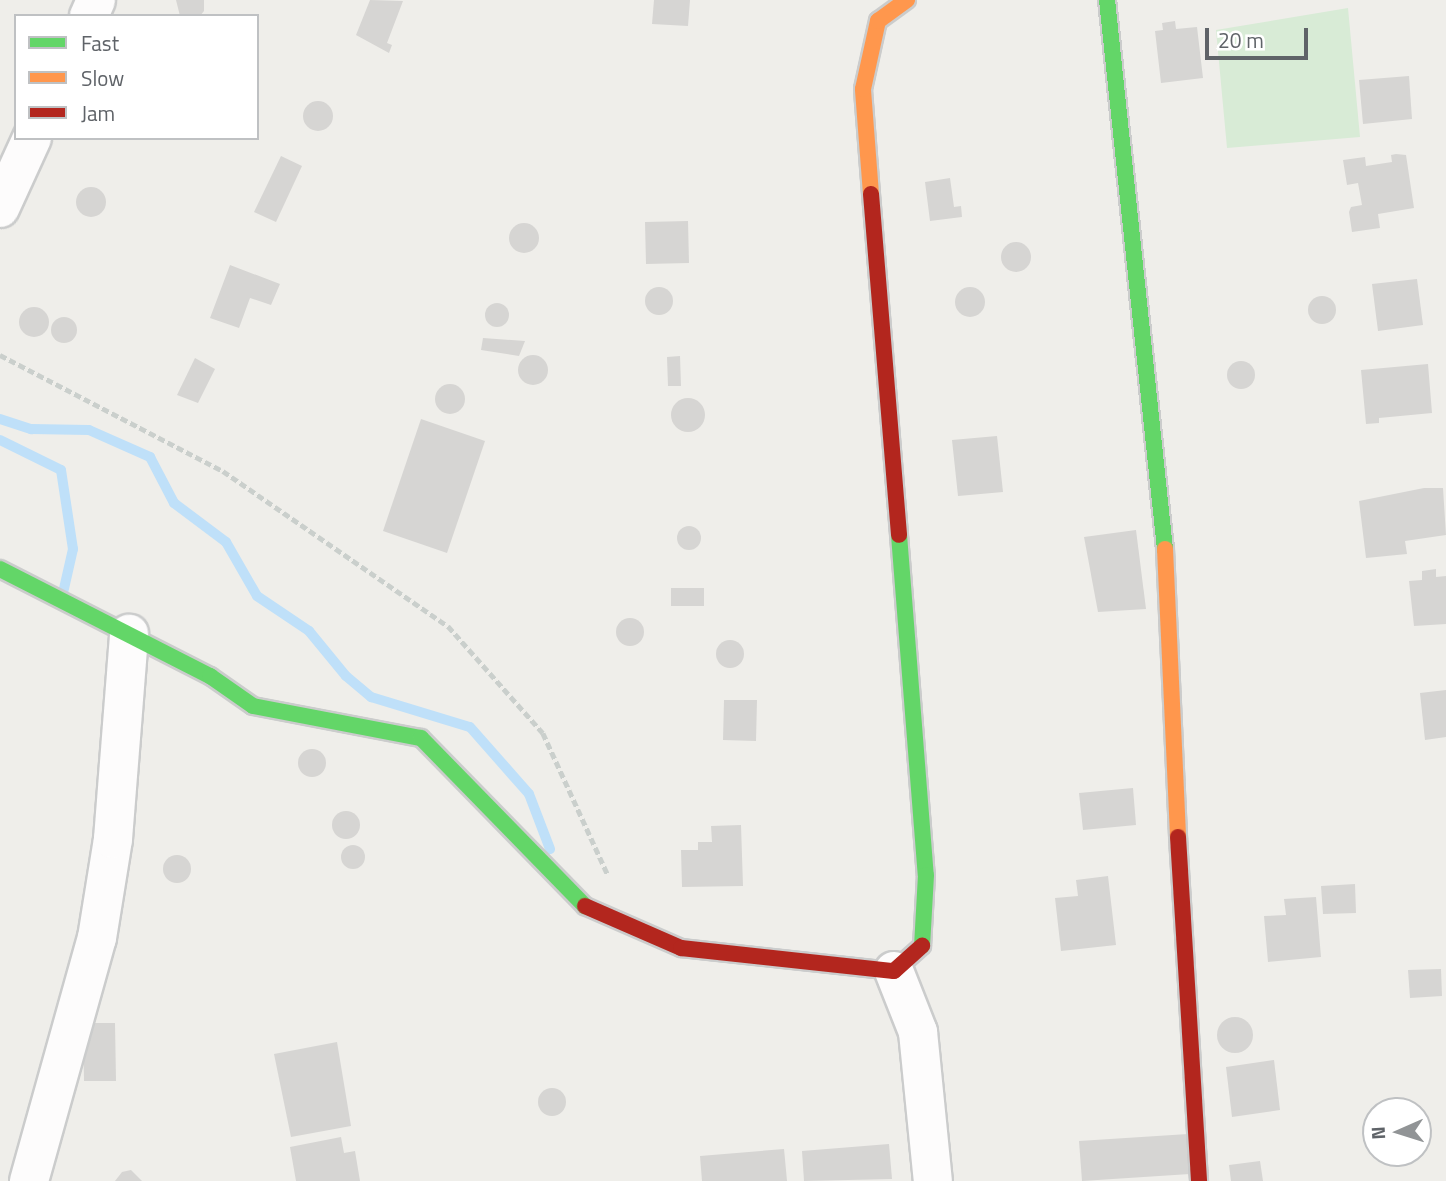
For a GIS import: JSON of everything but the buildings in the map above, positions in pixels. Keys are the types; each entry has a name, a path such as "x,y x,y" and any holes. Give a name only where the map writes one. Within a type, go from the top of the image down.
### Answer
{"street":[{"path":"0,569 210,676 253,706 421,738 584,906 681,948 894,971 925,943 926,875 863,89 878,21 907,0"},
{"path":"1107,0 1165,544 1173,763 1199,1181"},
{"path":"0,208 31,140"},
{"path":"29,1181 97,937 113,839 129,634"},
{"path":"894,971 918,1032 933,1181"}],"path":[{"path":"0,355 223,471 448,626 542,733 630,924"}],"green space":[{"path":"1348,8 1360,137 1227,148 1216,30"}],"waterway":[{"path":"0,419 31,429 89,430 150,457 174,503 226,542 257,596 309,631 346,676 371,697 470,727 529,794 550,849"},
{"path":"0,440 61,470 73,549 63,593"}],"traffic: fast":[{"path":"1107,0 1165,549"},
{"path":"899,535 926,875 922,946"},
{"path":"0,569 210,676 253,706 421,738 585,906"}],"traffic: slow":[{"path":"871,194 863,89 878,21 907,0"},
{"path":"1165,549 1178,837"}],"traffic: jam":[{"path":"871,194 899,535"},
{"path":"1178,837 1199,1181"},
{"path":"585,906 681,948 894,971 922,946"}]}
